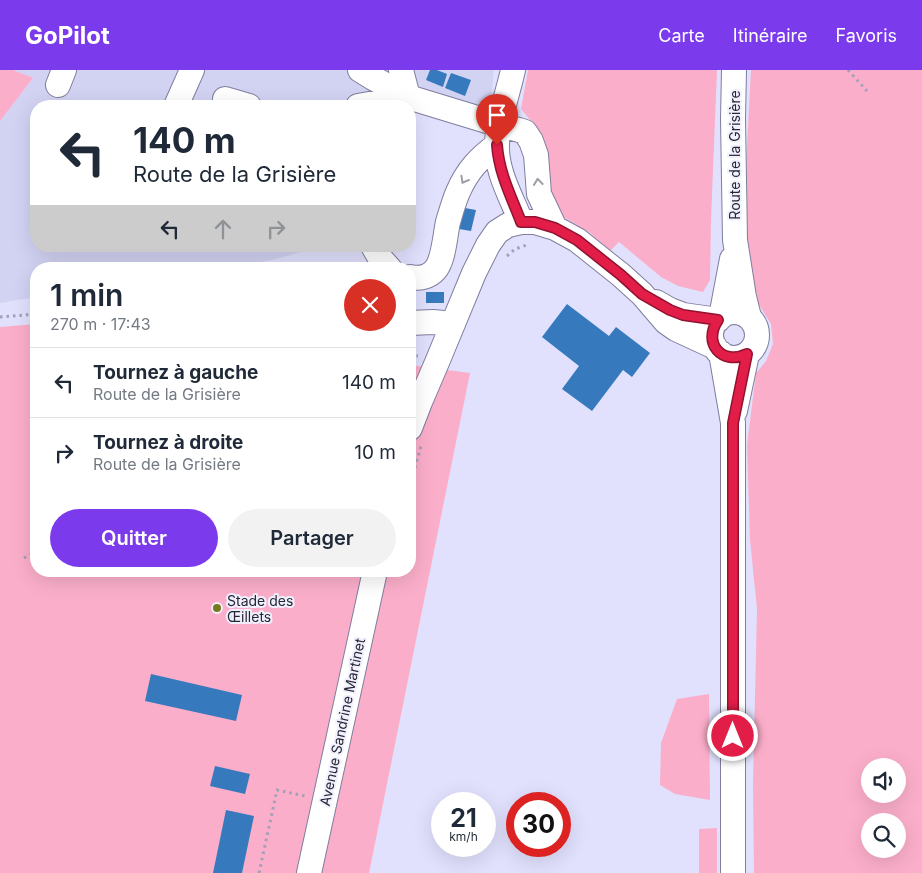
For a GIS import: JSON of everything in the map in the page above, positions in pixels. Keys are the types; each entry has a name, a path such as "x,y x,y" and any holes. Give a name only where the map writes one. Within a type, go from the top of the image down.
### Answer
{"street":[{"path":"179,100 192,70"},
{"path":"401,70 404,100"},
{"path":"513,70 498,135 498,158 504,180 521,222"},
{"name":"Route de la Grisière","path":"733,873 733,423 747,354 757,340 754,324 748,317 735,240 734,70"},
{"path":"368,73 402,100"},
{"path":"416,106 498,135 519,130 525,132 531,141 536,156 540,194 555,228"},
{"path":"416,277 425,277 435,271 440,262 457,193 465,177 498,135"},
{"path":"416,436 420,402 474,273 497,232 508,225 521,222 535,222 555,228 577,240 621,275 642,294 666,322 676,329 718,350 727,357 741,357 747,354"},
{"name":"Route de la Grisière","path":"733,423 718,350 712,341 712,333 713,326 719,318 735,240"},
{"path":"642,294 683,315 719,318 727,313 735,312 748,317"},
{"path":"416,322 453,324"},
{"name":"Avenue Sandrine Martinet","path":"310,873 374,577"}],"path":[{"path":"848,70 867,90"},
{"path":"507,257 515,249 533,244"},
{"path":"0,317 30,314"},
{"path":"24,558 30,554"},
{"path":"259,873 277,790 311,797"}],"shaded area":[{"path":"0,70 13,70 33,78 0,121"},
{"path":"13,70 494,70 491,98 469,107 416,107 416,100 30,100 30,252 301,252 260,262 30,262 30,298 0,303 0,121 33,78"},
{"path":"528,70 717,70 710,280 703,292 678,286 661,277 619,242 610,251 590,233 562,216 551,199 547,153 537,128 521,109"},
{"path":"751,70 922,70 922,873 754,873 753,784 757,609 750,540 747,445 756,373 766,361 773,344 771,324 755,298 746,246 747,146"},
{"path":"30,324 30,577 416,577 416,366 470,373 369,873 0,873 0,327"},
{"path":"709,694 710,800 675,794 660,785 661,743 677,699"},
{"path":"717,828 717,873 699,873 699,829"}],"building":[{"path":"430,70 437,70 447,74 443,87 426,80"},
{"path":"451,73 471,80 465,96 445,88"},
{"path":"465,208 476,210 471,231 459,229"},
{"path":"426,292 444,292 444,303 426,303"},
{"path":"567,304 609,336 616,327 650,353 632,377 623,370 592,411 562,389 579,366 542,337"},
{"path":"151,674 242,695 236,721 145,701"},
{"path":"215,766 250,774 245,794 210,786"},
{"path":"226,810 254,816 242,873 213,873"}],"place":[{"name":"Stade des Œillets","path":"217,608"}],"route":[{"path":"497,145 498,158 504,180 521,222 535,222 555,228 577,240 642,294 670,310 683,315 718,320 713,326 712,341 718,351 727,357 734,358 747,354 733,423 733,736"}]}
